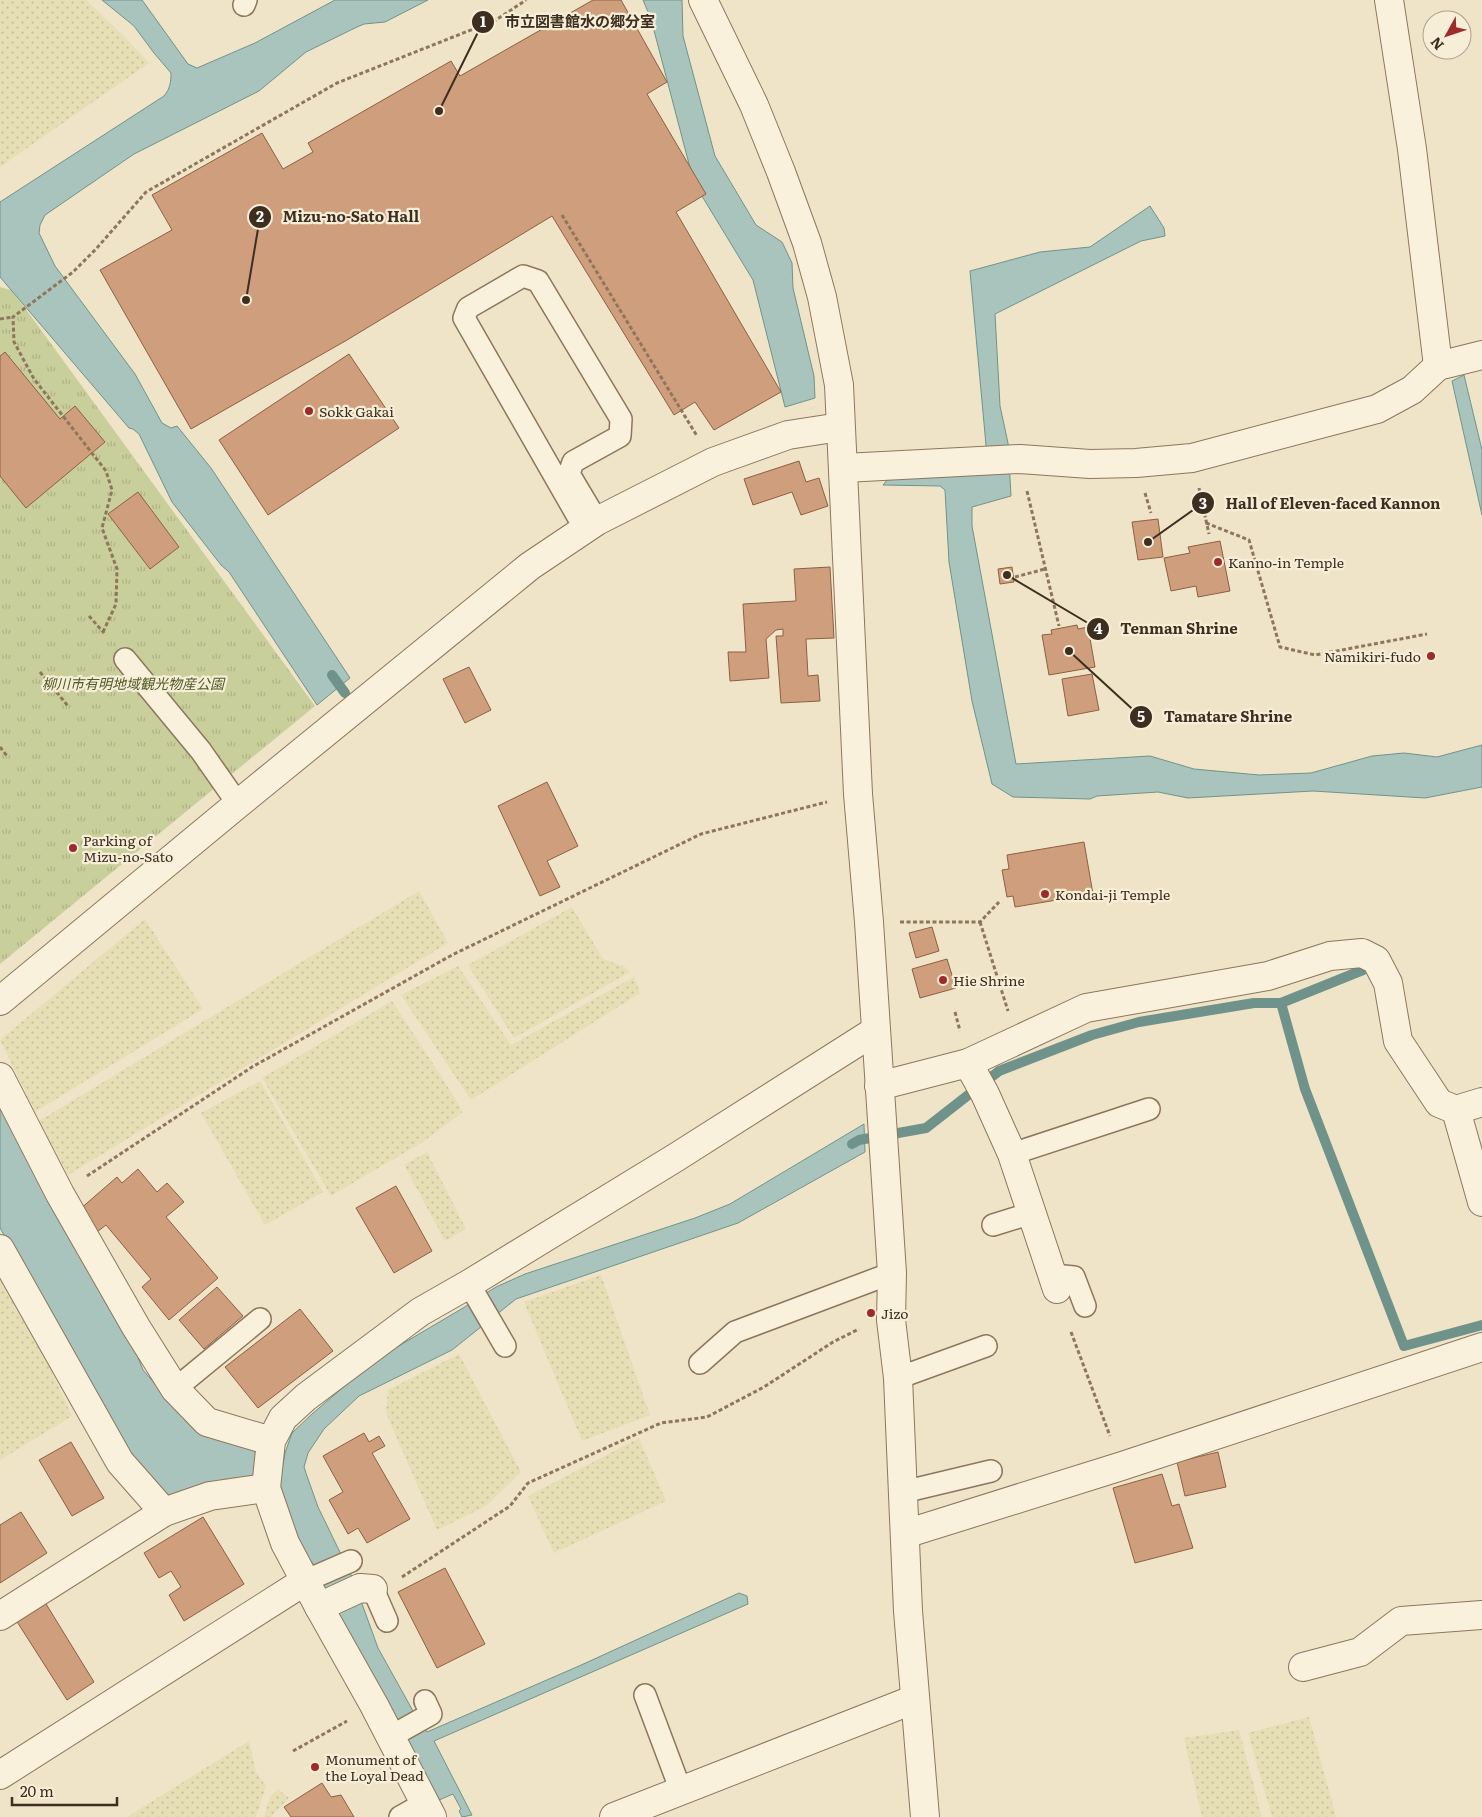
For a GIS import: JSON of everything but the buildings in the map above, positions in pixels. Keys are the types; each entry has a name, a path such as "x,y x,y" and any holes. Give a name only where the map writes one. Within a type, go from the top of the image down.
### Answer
{"street":[{"path":"704,0 754,105 807,243 822,297 839,385 858,794 869,922 892,1273 891,1320 898,1378 908,1611 925,1817"},
{"path":"1389,0 1412,149 1438,366"},
{"path":"844,468 1020,459 1090,464 1136,464 1192,458 1376,409 1412,390 1438,366 1482,355"},
{"path":"0,1002 238,804 530,566 591,525 713,462 788,435 840,427"},
{"path":"879,1086 975,1076 1017,1040 1086,1008 1268,976 1330,956 1362,953 1376,960 1388,983 1398,1041 1438,1104 1456,1110 1482,1102"},
{"path":"428,1810 412,1721 374,1705 324,1605 285,1542 266,1488 271,1441 283,1418 306,1397 420,1312 471,1288 875,1031"},
{"path":"975,1076 1012,1154 1055,1282"},
{"path":"0,1077 60,1194 136,1327 175,1389 207,1422 271,1441"},
{"path":"1456,1110 1482,1202"},
{"path":"0,1249 120,1462 164,1512"},
{"path":"905,1534 1122,1466 1482,1347"},
{"path":"0,1616 164,1512 210,1496 266,1488"},
{"path":"0,1775 309,1579"},
{"path":"324,1605 366,1589"},
{"path":"1303,1667 1360,1652 1401,1621 1482,1615"},
{"path":"614,1817 915,1698"}],"lane":[{"path":"523,276 538,281 621,418 620,436 573,462 569,474 591,525 464,318 468,308 523,276"},
{"path":"125,659 201,751 238,804"},
{"path":"1012,1154 1149,1109"},
{"path":"993,1225 1032,1213"},
{"path":"700,1363 735,1332 892,1273"},
{"path":"1055,1282 1074,1277 1084,1306"},
{"path":"471,1288 502,1340"},
{"path":"175,1389 260,1319"},
{"path":"898,1378 986,1346"},
{"path":"903,1492 991,1471"},
{"path":"309,1579 351,1561"},
{"path":"366,1589 387,1621"},
{"path":"645,1695 681,1791"},
{"path":"400,1817 428,1810"}],"path":[{"path":"0,318 13,318 73,272 146,192 337,83 496,20 526,0"},
{"path":"562,215 713,462"},
{"path":"13,318 14,342 34,380 106,471 112,490 102,528 117,569 116,604 103,632"},
{"path":"1192,458 1209,534"},
{"path":"1020,459 1058,626"},
{"path":"1206,523 1249,540 1280,647 1315,655 1427,634"},
{"path":"1015,577 1045,569"},
{"path":"40,672 68,706"},
{"path":"0,746 7,756"},
{"path":"60,1194 252,1068 452,955 701,834 858,794"},
{"path":"869,922 980,922 999,902"},
{"path":"980,922 1017,1040"},
{"path":"1055,1282 1078,1352 1122,1466"},
{"path":"366,1589 383,1589 510,1506 528,1483 661,1423 707,1417 764,1387 833,1342 870,1324 891,1320"},
{"path":"293,1751 374,1705"}],"shaded area":[{"path":"0,0 86,0 149,63 0,167"},
{"path":"419,891 448,943 68,1175 39,1121"},
{"path":"572,907 603,959 625,967 630,972 514,1038 468,965"},
{"path":"145,919 203,1009 35,1112 0,1040"},
{"path":"458,966 511,1045 634,977 640,993 471,1100 401,995"},
{"path":"392,1001 463,1112 424,1141 331,1196 262,1078"},
{"path":"260,1081 323,1192 265,1225 201,1113"},
{"path":"427,1152 466,1229 445,1241 404,1165"},
{"path":"0,1270 31,1327 72,1416 0,1460"},
{"path":"601,1275 650,1415 582,1441 524,1302"},
{"path":"459,1354 521,1472 486,1506 437,1530 386,1413 388,1390"},
{"path":"639,1438 666,1501 554,1553 528,1496"},
{"path":"1309,1717 1336,1817 1272,1817 1248,1733"},
{"path":"1239,1730 1262,1817 1202,1817 1184,1738"},
{"path":"249,1741 256,1772 266,1786 256,1817 127,1817"},
{"path":"278,1789 289,1798 271,1817 264,1817 270,1797"}],"green space":[{"name":"柳川市有明地域観光物産公園","path":"0,287 11,290 25,308 315,706 0,964"}],"water":[{"path":"102,0 142,0 188,64 197,68 255,43 335,0 428,0 385,22 364,24 306,52 259,91 134,154 45,215 40,225 39,233 55,266 135,374 162,423 171,428 177,426 211,468 350,678 317,705 229,572 221,565 172,502 139,434 129,428 0,277 0,202 164,96 169,88 171,73 134,26"},
{"path":"643,0 682,0 683,36 715,156 756,225 782,242 792,263 793,288 814,376 815,398 785,407 753,280 694,183 651,19"},
{"path":"1150,206 1164,228 1165,236 1141,241 995,314 1000,406 1008,443 1011,496 972,507 972,526 1016,764 1150,756 1194,769 1259,775 1311,773 1372,756 1404,753 1437,757 1482,745 1482,787 1425,798 1313,791 1188,798 1158,792 1097,796 1090,799 1013,797 992,784 972,701 949,562 945,490 940,486 883,485 893,473 982,474 986,445 970,271 1040,252 1090,247"},
{"path":"1464,375 1482,450 1482,515 1452,381"},
{"path":"0,1101 126,1328 143,1370 197,1432 207,1437 252,1446 262,1468 260,1479 172,1497 155,1487 137,1469 0,1228"},
{"path":"864,1124 865,1152 738,1223 516,1299 452,1350 359,1396 324,1429 308,1453 304,1467 318,1507 353,1579 378,1648 418,1720 427,1732 579,1666 739,1593 747,1596 748,1604 434,1741 472,1815 462,1817 459,1811 461,1809 453,1794 439,1800 319,1579 318,1570 302,1550 279,1487 285,1453 292,1433 375,1360 496,1287 525,1274 695,1218 730,1204"}],"waterway":[{"path":"332,675 345,693"},
{"path":"852,1144 859,1140 926,1128 999,1071 1092,1035 1139,1022 1254,1003 1281,1003 1363,970"},
{"path":"1281,1003 1305,1089 1404,1346 1482,1325"}],"place":[{"name":"市立図書館水の郷分室","path":"439,111"},
{"name":"Mizu-no-Sato Hall","path":"246,300"},
{"name":"Sokk Gakai","path":"309,411"},
{"name":"Hall of Eleven-faced Kannon","path":"1148,542"},
{"name":"Kanno-in Temple","path":"1218,562"},
{"name":"Tenman Shrine","path":"1007,575"},
{"name":"Tamatare Shrine","path":"1069,651"},
{"name":"Namikiri-fudo","path":"1431,656"},
{"name":"Parking of Mizu-no-Sato","path":"73,848"},
{"name":"Kondai-ji Temple","path":"1045,894"},
{"name":"Hie Shrine","path":"943,980"},
{"name":"Jizo","path":"871,1313"},
{"name":"Monument of the Loyal Dead","path":"315,1767"}]}
